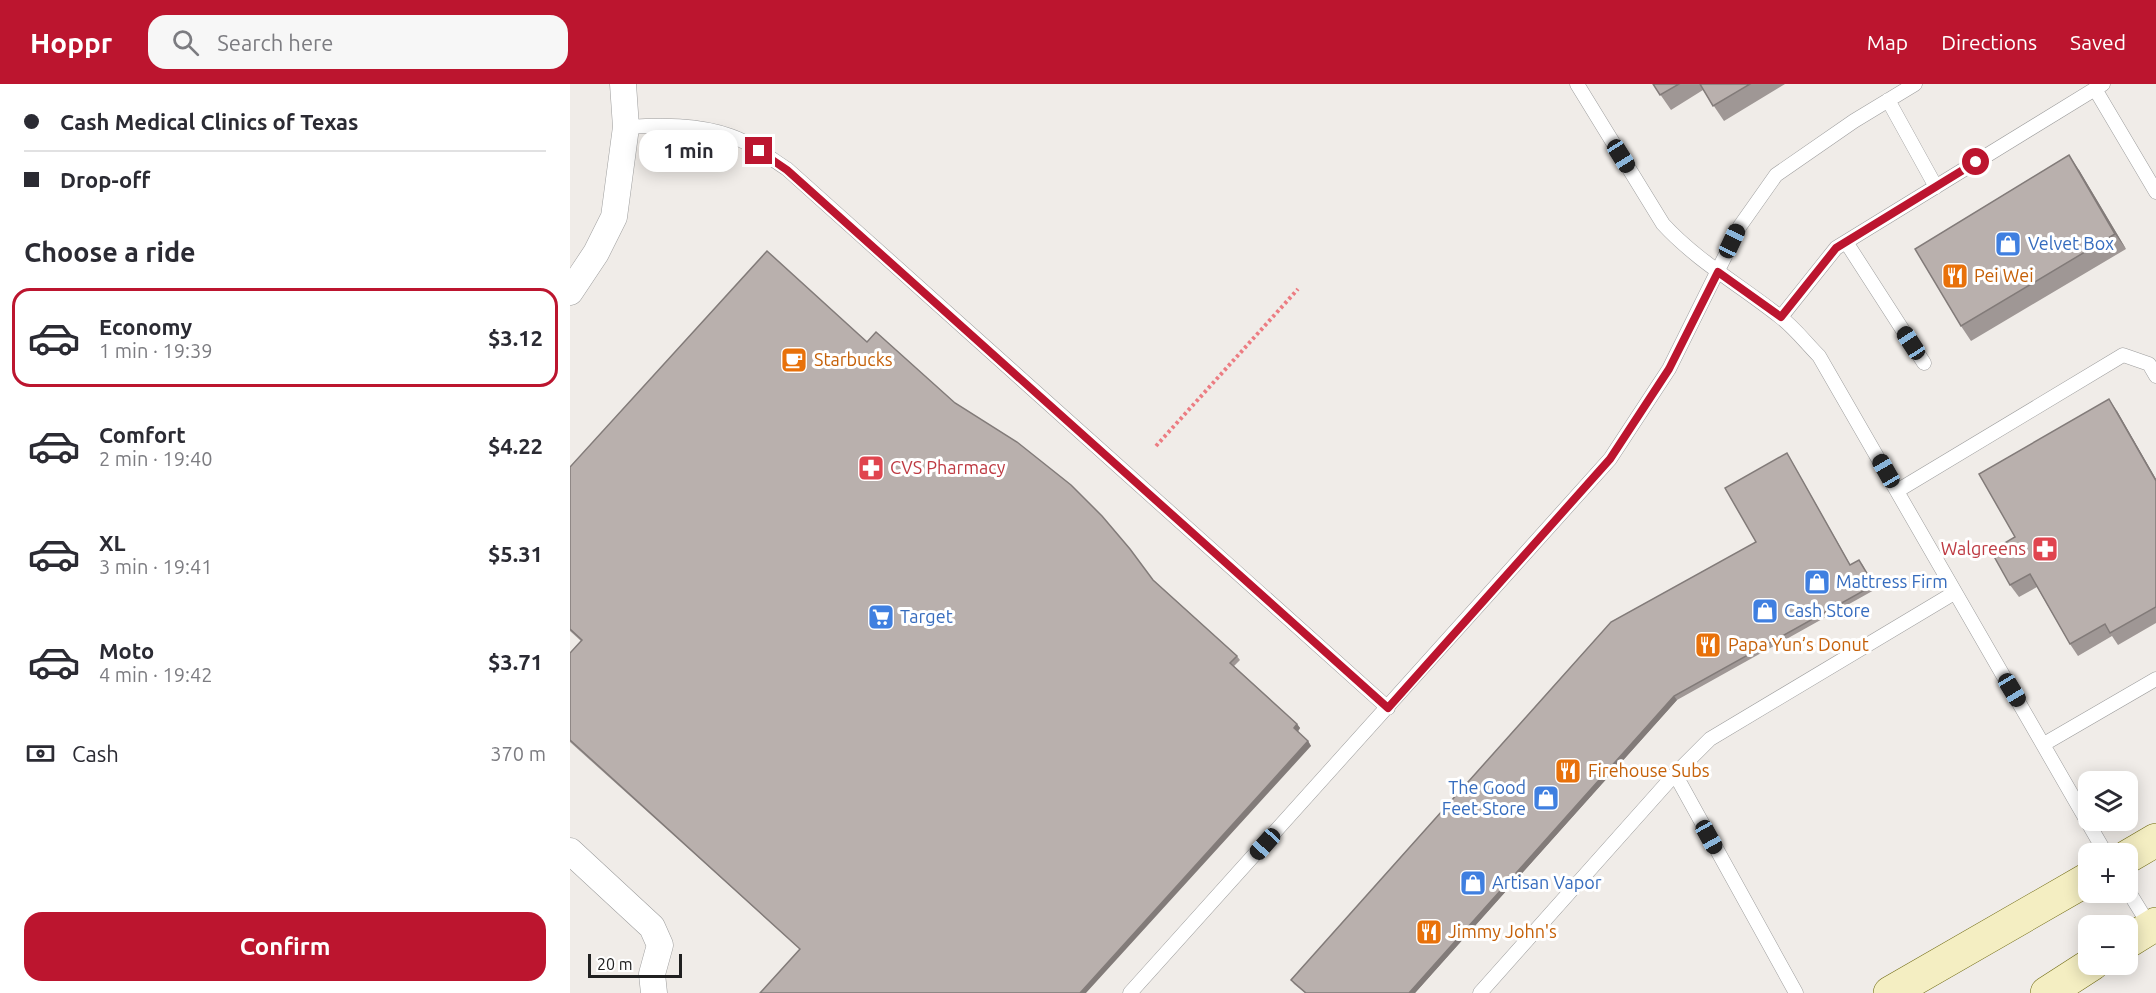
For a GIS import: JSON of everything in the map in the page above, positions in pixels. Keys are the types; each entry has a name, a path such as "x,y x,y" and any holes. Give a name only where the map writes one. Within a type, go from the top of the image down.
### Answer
{"main road":[{"path":"2138,851 2156,840"},
{"path":"1890,993 2078,885"},
{"path":"2047,993 2078,973"}],"street":[{"path":"570,292 596,253 614,217 626,127 622,84"},
{"path":"570,851 652,927 660,945 652,974 654,993"}],"lane":[{"path":"1577,84 1663,224 1679,241 1718,272 1781,317 1819,356 2100,843"},
{"path":"1130,993 1610,459 1669,369 1740,226 1776,175 1915,84"},
{"path":"1781,317 1836,248 2099,86 2156,192"},
{"path":"1888,100 1936,187"},
{"path":"626,127 664,125 697,128 732,136 787,170 1388,708"},
{"path":"1846,242 1924,363"},
{"path":"1897,491 2123,356 2149,364 2156,376"},
{"path":"1480,993 1675,774 1710,739 1954,593"},
{"path":"2044,744 2156,679"},
{"path":"1675,774 1796,993"},
{"path":"2134,903 2147,932"}],"path":[{"path":"1156,446 1298,289"}],"building":[{"path":"1653,84 1679,84 1660,95"},
{"path":"1700,84 1750,84 1713,106"},
{"path":"2069,155 2115,234 1961,326 1915,249"},
{"name":"Target","path":"767,251 867,342 876,332 955,403 1017,442 1071,485 1102,516 1153,580 1237,656 1230,663 1297,724 1294,728 1308,741 1080,993 760,993 800,949 570,740 570,653 582,640 570,629 570,467"},
{"name":"Walgreens","path":"2109,399 2156,481 2156,607 2110,633 2105,624 2070,644 2030,574 2010,585 1991,551 2015,537 1979,474"},
{"path":"1787,453 1850,565 1859,560 1874,585 1674,696 1409,993 1306,993 1291,980 1611,622 1756,542 1725,488"}],"place":[{"name":"Velvet Box","path":"2008,244"},
{"name":"Pei Wei","path":"1955,276"},
{"name":"Starbucks","path":"794,360"},
{"name":"CVS Pharmacy","path":"871,468"},
{"name":"Walgreens","path":"2045,549"},
{"name":"Mattress Firm","path":"1817,582"},
{"name":"Cash Store","path":"1765,611"},
{"name":"Target","path":"881,617"},
{"name":"Papa Yun’s Donut","path":"1708,645"},
{"name":"Firehouse Subs","path":"1568,771"},
{"name":"The Good Feet Store","path":"1546,798"},
{"name":"Artisan Vapor","path":"1473,883"},
{"name":"Jimmy John's","path":"1429,932"}],"route":[{"path":"759,151 787,170 1388,708 1610,459 1669,369 1718,272 1781,317 1836,248 1976,162"}]}
